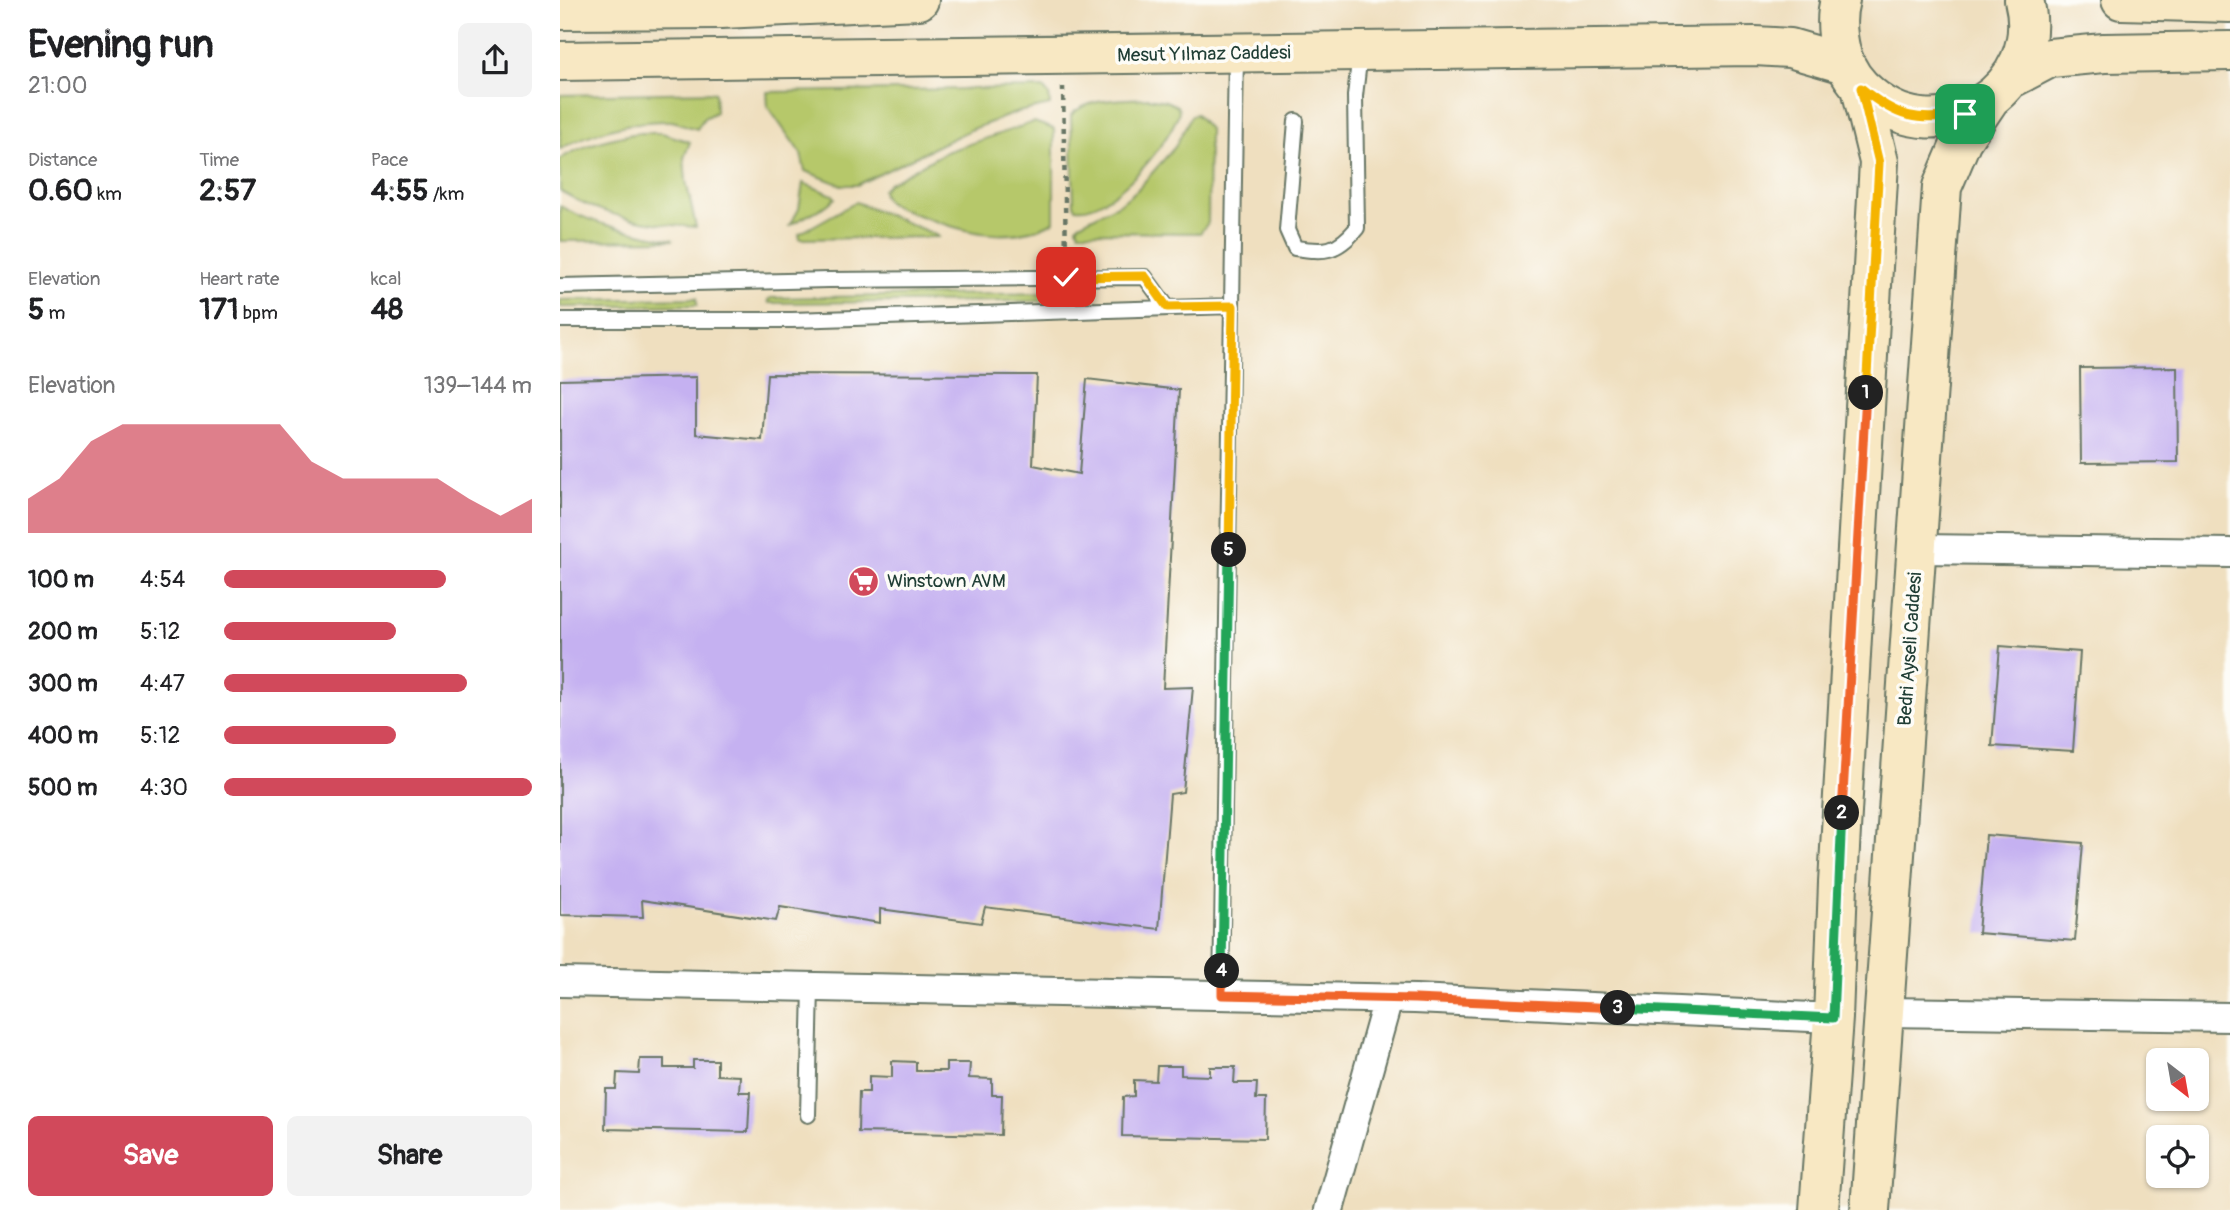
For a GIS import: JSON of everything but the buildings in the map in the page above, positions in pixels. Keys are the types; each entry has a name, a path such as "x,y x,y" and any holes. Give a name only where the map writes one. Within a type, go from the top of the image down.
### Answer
{"main road":[{"path":"560,10 721,9 919,0"},
{"path":"1819,1210 1833,1018 1879,163 1853,76 1837,37 1840,0"},
{"path":"2000,90 2022,54 2027,26 2024,0"},
{"path":"2121,0 2230,3"},
{"name":"Mesut Yılmaz Caddesi","path":"560,61 1755,46 1790,48 1853,76"},
{"path":"1853,76 1882,106 1909,117 1937,119 1965,114 2050,58 2104,53 2230,51"},
{"name":"Bedri Ayseli Caddesi","path":"1870,1210 1942,187 1962,140 2000,90"}],"street":[{"path":"1917,549 2230,553"},
{"path":"560,982 1388,999 1833,1018"},
{"path":"1329,1210 1388,999"},
{"path":"1885,1012 2230,1017"}],"lane":[{"path":"1296,121 1287,230 1295,248 1323,252 1346,240 1357,228 1355,96 1361,52"},
{"path":"1222,995 1237,54"},
{"path":"560,286 1145,276 1167,307"},
{"path":"560,320 792,320 1233,306"},
{"path":"808,1115 811,987"}],"path":[{"path":"1063,81 1066,277"}],"green space":[{"path":"1043,88 1049,95 1050,105 1018,112 970,130 857,185 841,185 805,171 801,154 768,107 767,92"},
{"path":"715,92 716,112 704,118 697,129 671,121 642,122 600,132 560,149 560,95"},
{"path":"1148,98 1166,101 1177,106 1179,111 1164,140 1138,173 1122,188 1106,200 1090,207 1076,208 1071,115 1078,109 1097,102"},
{"path":"1196,114 1209,129 1208,223 1200,233 1079,232 1079,224 1121,203 1137,190 1175,147 1191,116"},
{"path":"1034,122 1054,129 1054,222 1019,233 984,233 949,226 901,209 892,205 883,195 882,190 889,183 946,152"},
{"path":"638,133 662,133 690,142 684,158 696,227 626,218 593,207 560,191 560,159 608,139"},
{"path":"803,183 835,198 790,225 799,209"},
{"path":"856,202 938,237 800,239 799,234"},
{"path":"560,206 601,223 674,240 560,241"},
{"path":"1047,293 1050,296 1048,301 769,303 768,300 771,298"},
{"path":"697,298 697,305 560,307 560,300"}],"place":[{"name":"Winstown AVM","path":"864,581"}],"route":[{"path":"1066,277 1145,276 1167,307 1233,306 1222,995 1415,999 1833,1018 1838,883 1879,163 1861,88 1882,106 1909,117 1937,119 1965,114"}]}
